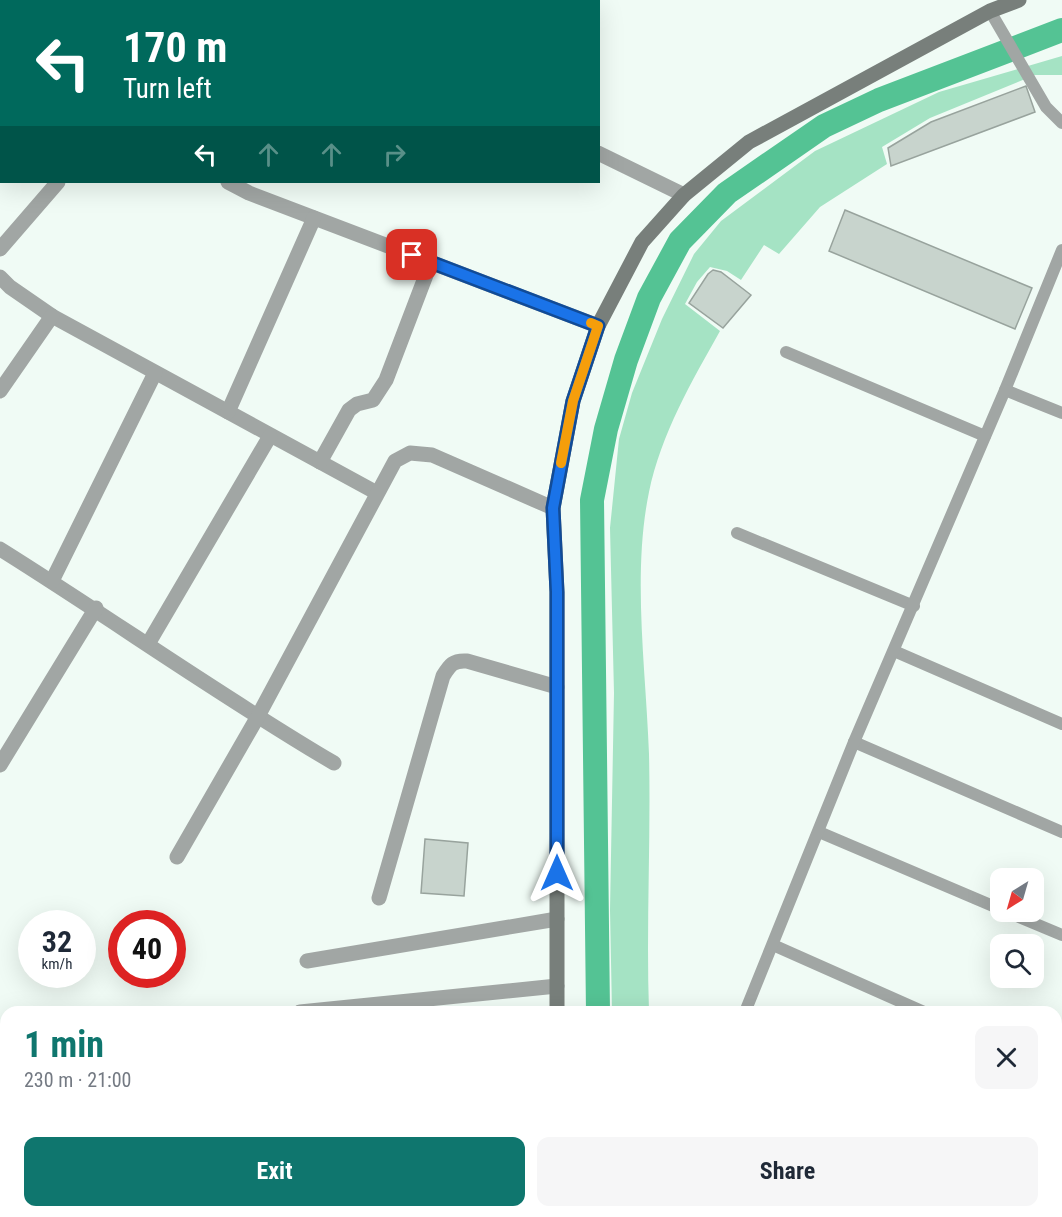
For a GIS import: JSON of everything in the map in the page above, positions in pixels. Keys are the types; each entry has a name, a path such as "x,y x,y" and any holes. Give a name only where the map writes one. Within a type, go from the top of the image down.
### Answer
{"street":[{"path":"978,0 990,11"},
{"path":"557,1006 557,592 553,508 573,401 598,326 642,242 684,195 749,142 990,11 1019,0"},
{"path":"600,154 684,195"},
{"path":"0,249 57,183"},
{"path":"230,183 249,193 598,326"},
{"path":"228,412 314,218"},
{"path":"320,462 349,410 357,404 373,400 386,380 431,262"},
{"path":"0,277 10,288 52,316 377,493"},
{"path":"0,391 52,316"},
{"path":"52,581 155,373"},
{"path":"148,644 270,436"},
{"path":"177,857 257,718 395,460 410,453 432,456 553,508"},
{"path":"0,549 96,608 257,718 334,763"},
{"path":"0,765 96,608"},
{"path":"379,898 443,676 450,665 457,660 467,662 557,687"},
{"path":"307,961 557,919"},
{"path":"359,1006 557,986"}],"lane":[{"path":"990,11 1046,107 1062,123"},
{"path":"748,1006 854,742 914,606 1062,250"},
{"path":"786,352 985,436"},
{"path":"1005,390 1062,413"},
{"path":"737,533 914,606"},
{"path":"894,651 1061,721"},
{"path":"854,742 1062,832"},
{"path":"819,832 990,905"},
{"path":"1031,922 1062,935"},
{"path":"773,945 910,1006"}],"green space":[{"path":"1062,56 1062,75 1035,75 930,118 882,147 887,164 820,207 779,254 764,245 741,280 727,271 710,267 697,282 685,304 720,331 688,389 661,449 654,470 644,523 641,589 649,754 649,1006 612,1006 610,910 614,693 610,528 619,439 632,393 662,319 694,254 721,221 815,151 939,92"}],"building":[{"path":"1026,86 1035,112 891,166 888,148 931,122"},
{"path":"845,210 1032,288 1015,329 829,251"},
{"path":"713,270 721,272 751,295 723,328 689,303"},
{"path":"425,839 468,843 464,896 421,893"}],"waterway":[{"path":"598,1006 592,500 606,429 626,360 649,298 680,241 727,193 824,126 879,100 1062,30"}],"slow traffic":[{"path":"561,463 573,401 598,326 591,323"}],"route":[{"path":"412,255 598,326 573,401 553,508 557,592 557,873"}]}
